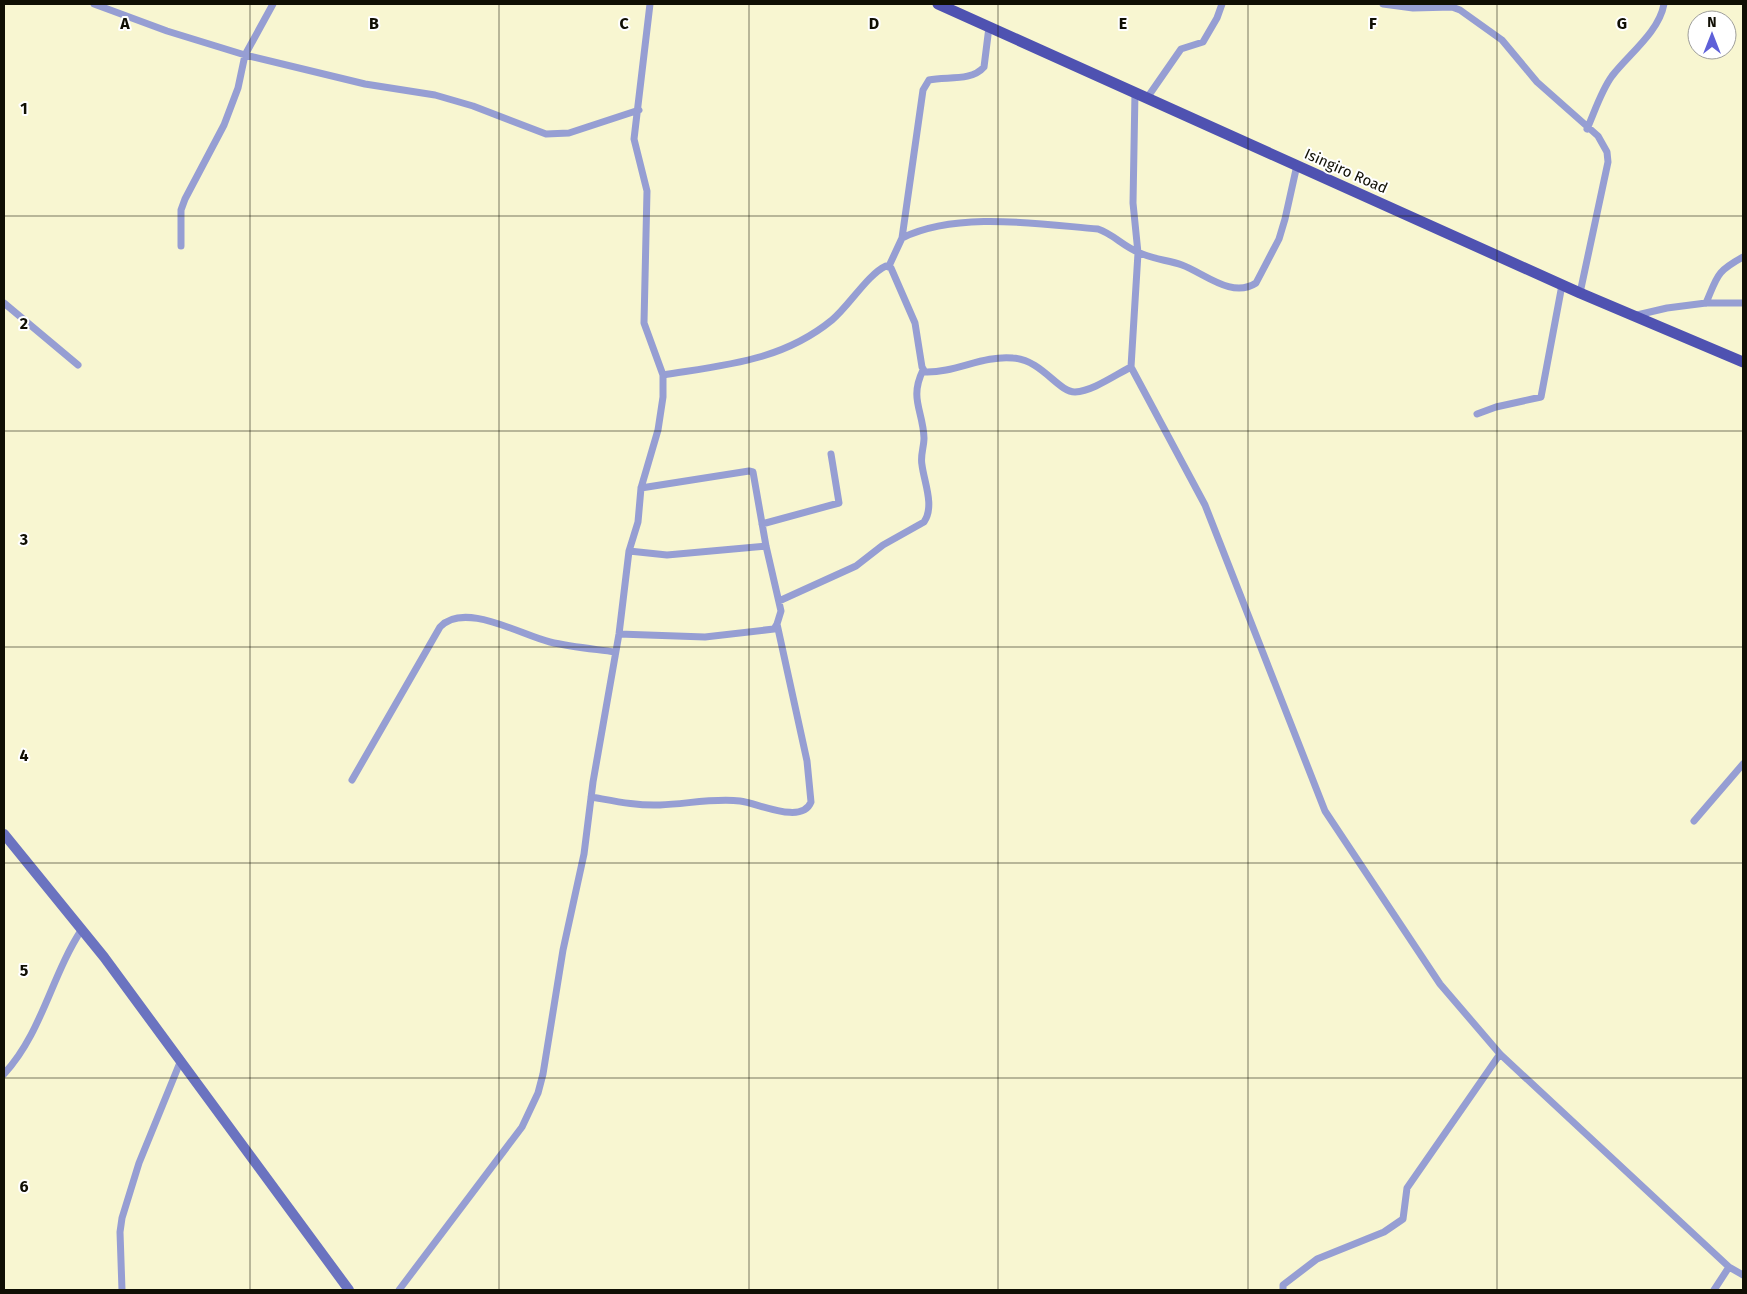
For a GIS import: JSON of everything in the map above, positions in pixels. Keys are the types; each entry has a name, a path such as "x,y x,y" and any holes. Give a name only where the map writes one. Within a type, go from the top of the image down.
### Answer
{"main road":[{"name":"Isingiro Road","path":"941,4 1562,285 1637,315 1743,362"},
{"path":"4,834 82,930 181,1059 349,1290"}],"street":[{"path":"94,4 167,31 245,55 365,84 435,95 473,106 546,134 569,133 638,110"},
{"path":"181,246 181,210 193,179 224,125 238,88 245,55 274,4"},
{"path":"400,1290 522,1127 538,1093 548,1046 563,950 582,863 591,797 619,634 629,551 638,522 642,488 658,430 664,375 644,323 647,191 634,139 650,4"},
{"path":"1147,98 1181,49 1203,42 1217,18 1222,4"},
{"path":"1383,4 1400,7 1452,7 1460,10 1502,40 1537,82 1604,144 1608,162 1580,293"},
{"path":"1588,129 1606,86 1646,37 1663,10 1664,4"},
{"path":"664,375 775,354 795,345 819,330 843,310 876,273 889,266 902,238 923,90 929,80 959,77 980,72 984,67 990,27"},
{"path":"1135,92 1133,203 1138,253 1131,367 1205,506 1325,811 1440,984 1500,1054 1729,1267 1743,1275"},
{"path":"902,238 932,226 975,221 1098,229 1108,232 1138,253 1184,266 1214,282 1230,287 1250,288 1256,283 1278,239 1285,219 1297,165"},
{"path":"1706,303 1718,274 1725,266 1743,257"},
{"path":"778,601 856,566 882,546 924,522 928,516 926,480 922,464 924,435 916,393 923,370 915,323 889,266"},
{"path":"1477,414 1496,407 1541,397 1562,285"},
{"path":"4,303 78,366"},
{"path":"1637,315 1667,308 1706,303 1743,303"},
{"path":"923,370 928,372 995,359 1026,359 1041,368 1066,390 1074,392 1086,390 1131,367"},
{"path":"762,524 839,503 831,454"},
{"path":"619,634 705,637 774,629 781,610 766,546 754,475 751,471 642,488"},
{"path":"629,551 668,555 766,546"},
{"path":"352,780 440,626 446,620 454,617 487,621 536,639 615,652"},
{"path":"591,797 651,805 719,798 751,802 790,813 801,812 808,808 811,793 807,761 777,624"},
{"path":"1694,822 1743,764"},
{"path":"4,1074 34,1032 70,947 82,930"},
{"path":"1283,1290 1284,1285 1317,1259 1384,1232 1402,1219 1407,1188 1500,1054"},
{"path":"122,1290 120,1232 122,1218 139,1163 181,1059"},
{"path":"1714,1290 1729,1267"}]}
